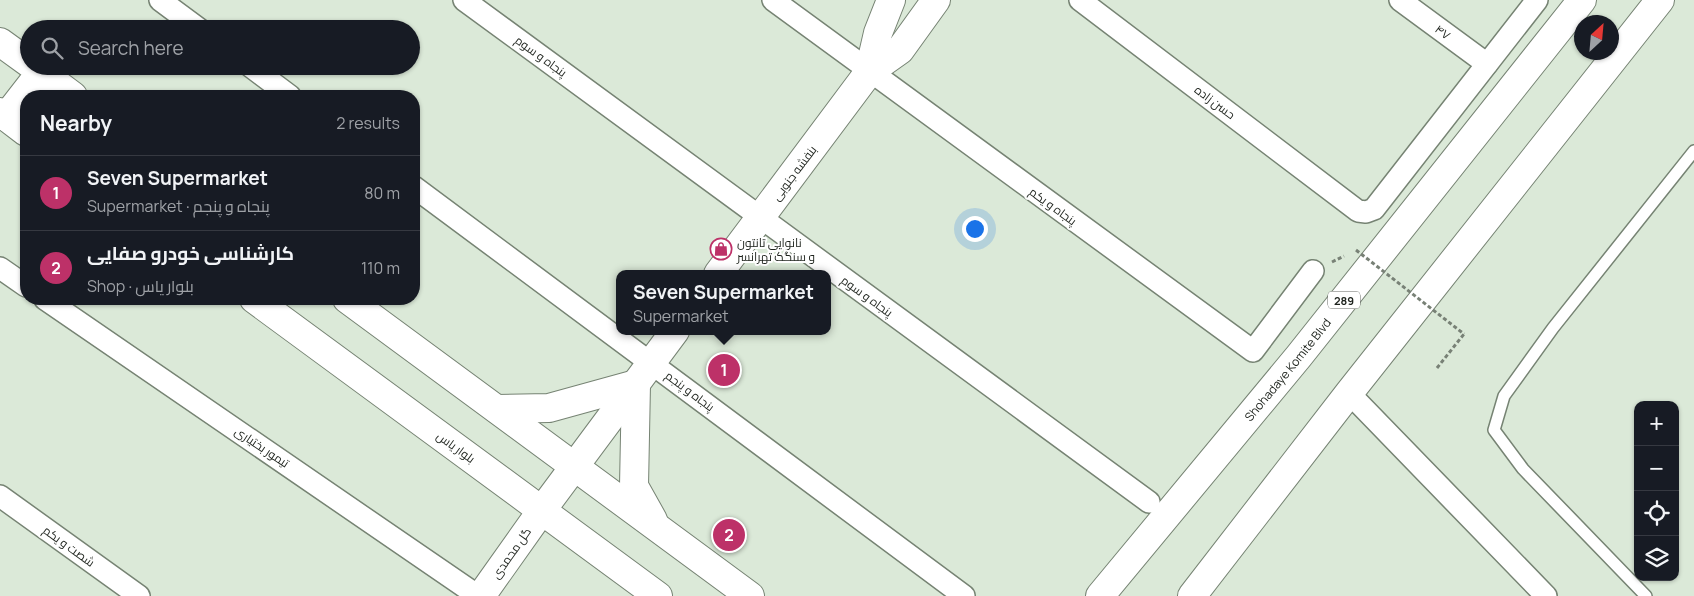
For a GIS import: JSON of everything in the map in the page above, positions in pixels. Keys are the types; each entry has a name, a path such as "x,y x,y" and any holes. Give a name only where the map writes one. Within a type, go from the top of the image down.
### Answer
{"main road":[{"name":"بنفشه جنوبی","path":"869,72 878,33 891,0"},
{"name":"بنفشه جنوبی","path":"721,270 869,72 900,50 936,0"},
{"name":"Shohadaye Komite Blvd","path":"1100,596 1299,356 1582,0"},
{"path":"1192,596 1349,393 1660,0"},
{"path":"0,42 20,57"},
{"path":"23,90 30,75"},
{"path":"45,75 65,90"},
{"path":"8,121 20,96"},
{"name":"بلوار یاس","path":"262,305 658,596"},
{"path":"355,305 750,596"},
{"path":"542,510 672,335"},
{"path":"497,409 549,408 636,384"},
{"path":"636,384 634,486 658,528"},
{"name":"گل محمدی","path":"480,596 542,510"}],"street":[{"path":"160,0 187,20"},
{"name":"پنجاه و سوم","path":"464,0 1149,502"},
{"name":"پنجاه و یکم","path":"773,0 1253,351 1312,271"},
{"name":"حسن زاده","path":"1080,0 1351,205 1358,210 1366,212 1374,209 1487,64"},
{"name":"۴۷","path":"1400,0 1487,64"},
{"path":"1487,64 1537,0"},
{"path":"262,75 282,90"},
{"name":"پنجاه و پنجم","path":"420,191 964,596"},
{"path":"0,268 20,282"},
{"name":"تیمور بختیاری","path":"54,305 480,596"},
{"path":"1349,393 1546,596"},
{"name":"شصت و یکم","path":"0,496 139,596"}],"lane":[{"path":"1646,596 1523,470 1494,430 1504,396 1553,328 1694,151"}],"path":[{"path":"1356,250 1464,334 1437,368"}],"place":[{"name":"نانوایی تانتون و سنگک تهرانسر","path":"721,249"},
{"name":"Seven Supermarket","path":"724,370"},
{"name":"کارشناسی خودرو صفایی","path":"729,535"}]}
